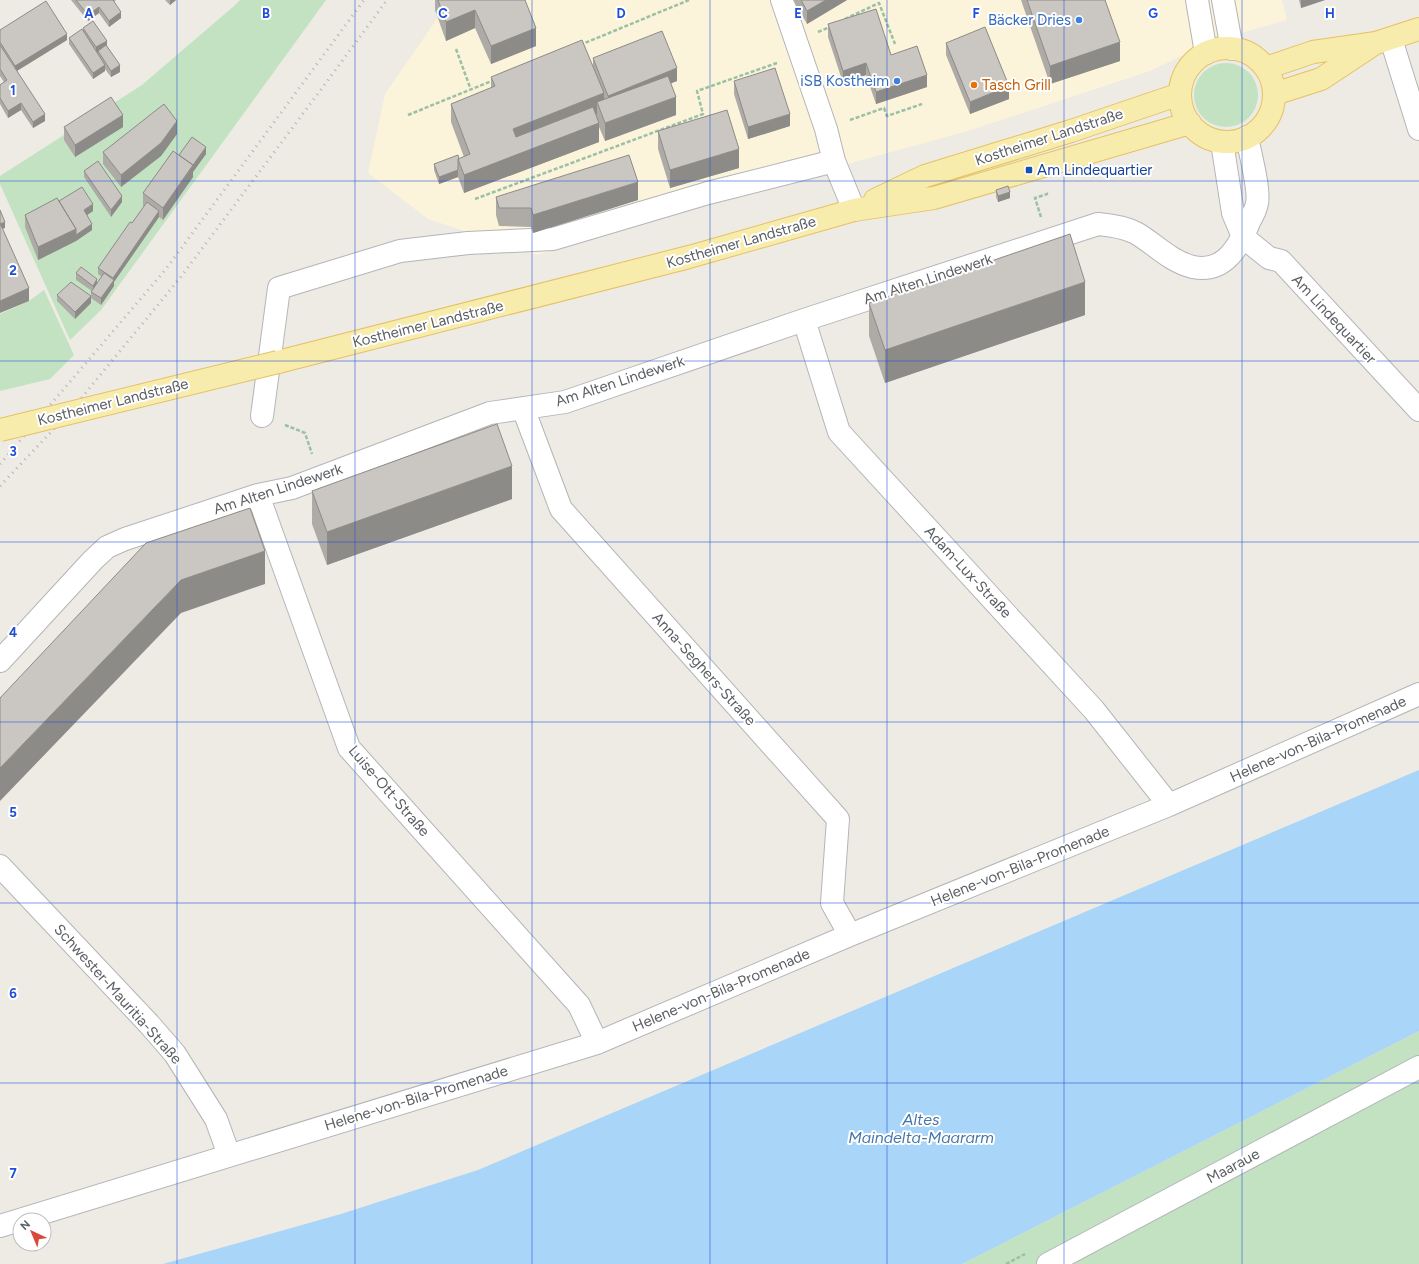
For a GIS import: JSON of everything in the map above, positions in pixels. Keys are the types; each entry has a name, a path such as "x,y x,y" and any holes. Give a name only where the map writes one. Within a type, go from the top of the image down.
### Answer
{"main road":[{"path":"1266,68 1313,52 1383,41 1419,29"},
{"path":"1274,94 1321,79 1383,41"},
{"path":"1232,49 1251,55 1266,68 1274,94 1273,104 1270,115 1257,132 1248,138 1235,142 1222,142 1204,136 1190,123 1184,114 1180,94 1185,75 1194,63 1206,53 1215,50 1232,49"},
{"name":"Kostheimer Landstraße","path":"854,210 925,176 1070,131 1180,94"},
{"name":"Kostheimer Landstraße","path":"0,430 278,362 689,257 854,210 934,198 1190,123"}],"street":[{"path":"782,0 826,130 834,161 854,210"},
{"path":"1197,0 1206,53"},
{"path":"1223,0 1232,49"},
{"path":"1383,41 1419,129"},
{"path":"1243,237 1258,203 1248,138"},
{"path":"1222,142 1233,213 1243,237"},
{"path":"262,416 279,288 400,251 468,242 553,239 708,193 834,161"},
{"name":"Am Alten Lindewerk","path":"0,661 107,546 258,494 292,488 490,414 564,402 804,320 1048,239 1098,224 1115,226 1135,233 1173,258 1192,267 1206,269 1222,262 1234,253 1243,237"},
{"name":"Am Lindequartier","path":"1243,237 1269,258 1281,261 1419,410"},
{"name":"Adam-Lux-Straße","path":"804,320 839,432 1094,710 1168,805"},
{"name":"Anna-Seghers-Straße","path":"523,408 561,509 838,819 832,903 850,935"},
{"name":"Luise-Ott-Straße","path":"258,494 349,748 579,1005 597,1043"},
{"name":"Helene-von-Bila-Promenade","path":"0,1226 597,1043 850,935 1168,805 1419,694"},
{"name":"Schwester-Mauritia-Straße","path":"0,866 176,1054 216,1119 229,1155"},
{"name":"Maaraue","path":"1048,1264 1419,1067"}],"path":[{"path":"580,45 689,0"},
{"path":"845,20 879,3 895,44"},
{"path":"475,199 704,114 697,91 798,49 831,26"},
{"path":"456,49 471,90"},
{"path":"408,115 500,78"},
{"path":"826,130 884,108 887,116 922,104"},
{"path":"1045,187 1047,194 1035,198 1048,239"},
{"path":"262,416 305,433 321,477"}],"shaded area":[{"path":"450,0 1282,0 1287,20 1213,41 1150,71 968,131 855,162 537,255 428,219 368,173 385,94"}],"green space":[{"path":"240,0 326,0 101,310 70,340 0,184 0,176 142,85"},
{"path":"1220,63 1232,63 1249,72 1256,83 1258,95 1256,107 1249,118 1232,127 1220,127 1208,122 1199,113 1194,101 1194,89 1199,77 1208,68"},
{"path":"44,290 74,355 50,379 0,391 0,314 29,301"},
{"path":"1419,1031 1419,1264 962,1264"}],"water":[{"name":"Altes Maindelta-Maararm","path":"1419,770 1419,1031 962,1264 163,1264 341,1214 478,1170"}],"building":[{"path":"76,0 113,0 121,12 109,21 99,7 88,15"},
{"path":"438,0 525,0 536,28 491,46 475,10 446,22"},
{"path":"801,0 826,0 807,11"},
{"path":"1027,0 1105,0 1120,42 1050,66"},
{"path":"46,1 67,34 15,66 0,42 0,30"},
{"path":"876,9 891,55 917,46 927,75 876,92 866,63 843,71 828,24"},
{"path":"93,21 107,41 96,47 83,28"},
{"path":"985,27 1009,86 970,102 946,43"},
{"path":"82,29 105,65 93,73 69,38"},
{"path":"662,31 677,68 608,96 593,58"},
{"path":"582,40 604,93 513,129 516,137 593,107 599,123 464,175 458,159 470,154 451,104 495,86 491,77"},
{"path":"0,45 45,114 33,122 21,103 8,111 0,98 0,85 7,80 0,69"},
{"path":"106,45 120,65 111,71 98,51"},
{"path":"775,68 790,114 748,127 734,81"},
{"path":"668,76 676,97 605,123 597,102"},
{"path":"111,97 123,115 75,145 64,127"},
{"path":"164,104 177,121 161,143 121,175 103,152"},
{"path":"727,110 739,149 670,170 658,131"},
{"path":"192,137 206,147 193,165 179,155"},
{"path":"173,151 193,165 163,208 143,193"},
{"path":"458,155 458,170 439,177 434,164"},
{"path":"629,155 638,182 533,215 531,208 499,208 496,197"},
{"path":"98,161 122,196 111,210 84,171"},
{"path":"1008,186 1010,192 998,196 996,190"},
{"path":"82,187 93,204 84,210 92,224 76,235 76,229 59,201"},
{"path":"57,198 76,229 38,247 25,215"},
{"path":"147,202 159,211 113,278 98,268 130,222 132,223"},
{"path":"0,210 5,222 0,224"},
{"path":"0,223 29,288 0,301"},
{"path":"1070,234 1085,282 885,350 869,303"},
{"path":"81,267 97,279 93,286 76,273"},
{"path":"104,273 114,280 101,298 91,292"},
{"path":"71,282 91,296 75,312 57,295"},
{"path":"497,424 512,466 327,532 312,491"},
{"path":"250,508 265,551 181,580 0,768 0,698 146,543"}],"railway":[{"path":"0,464 166,269 364,0"},
{"path":"0,486 69,413 180,278 387,0"}],"place":[{"name":"Bäcker Dries","path":"1079,20"},
{"name":"iSB Kostheim","path":"897,81"},
{"name":"Tasch Grill","path":"974,85"},
{"name":"Am Lindequartier","path":"1029,170"}]}
